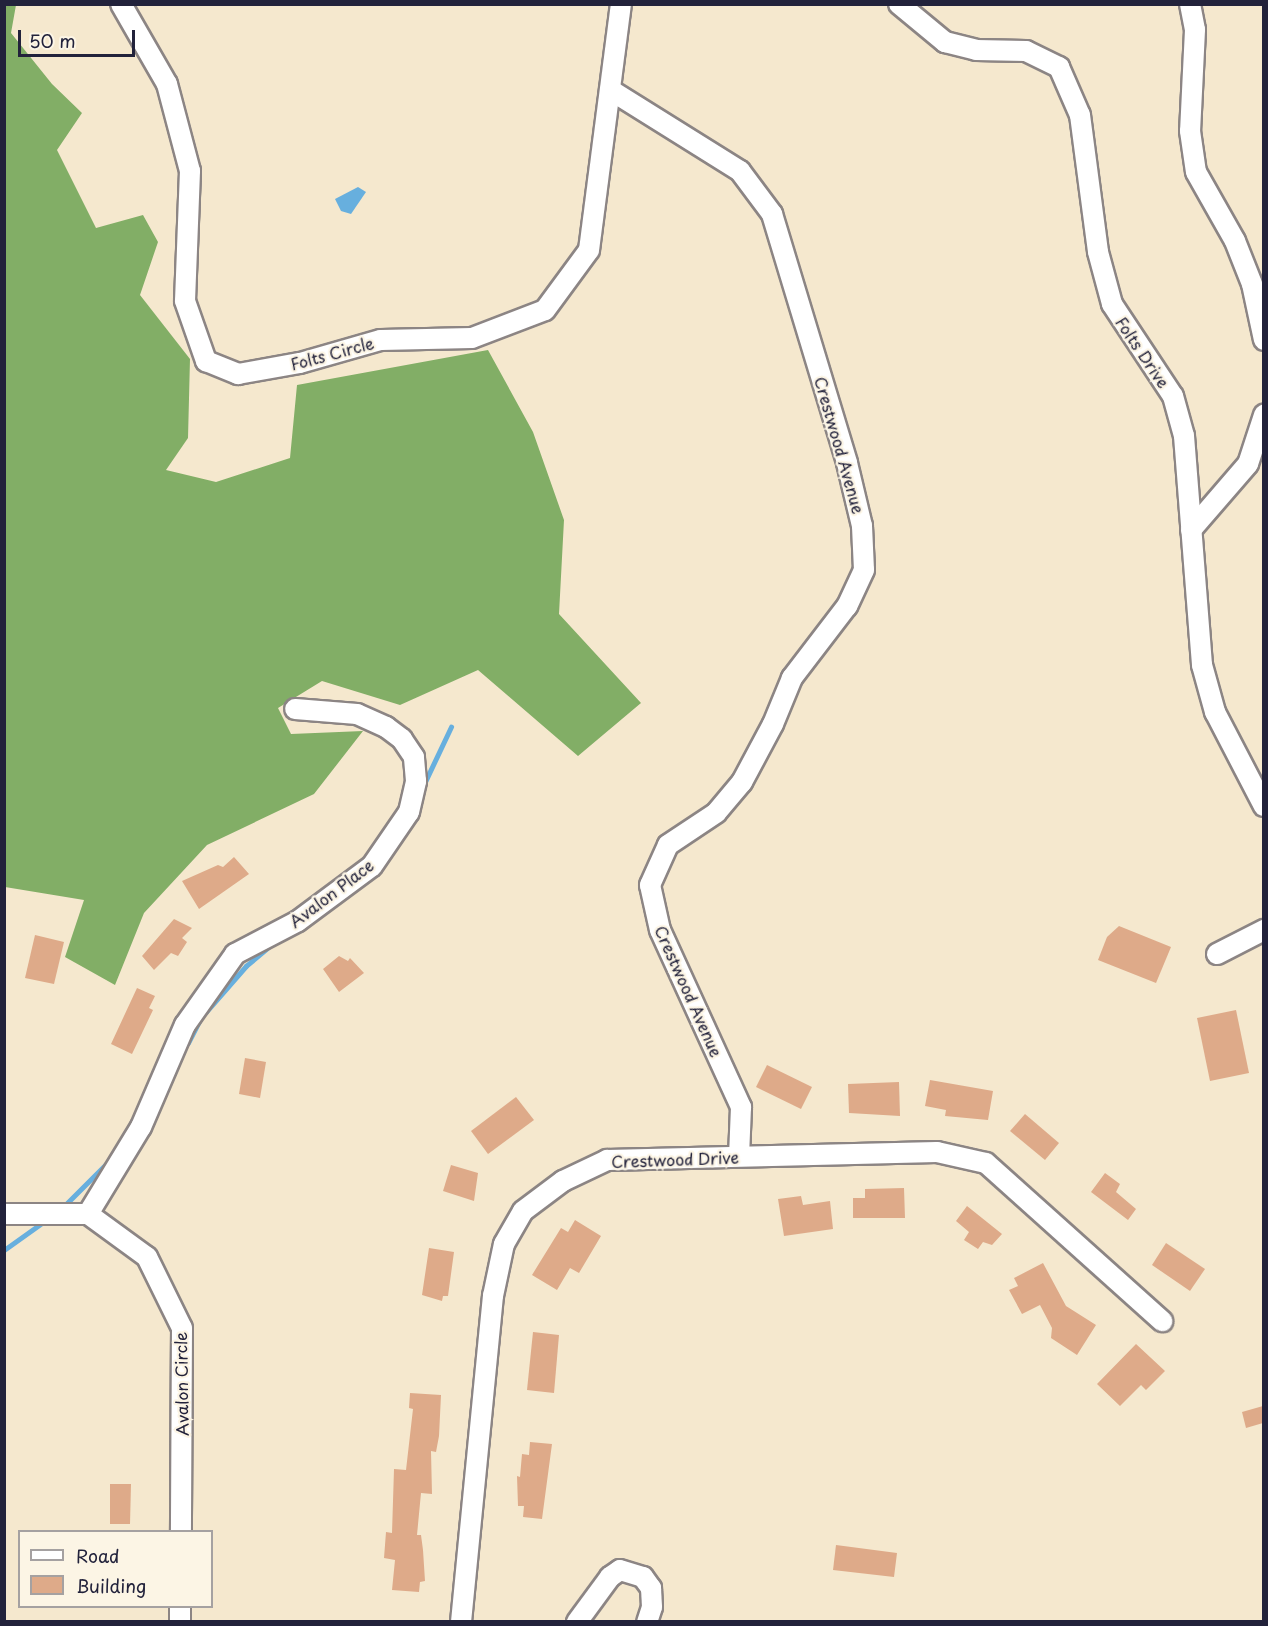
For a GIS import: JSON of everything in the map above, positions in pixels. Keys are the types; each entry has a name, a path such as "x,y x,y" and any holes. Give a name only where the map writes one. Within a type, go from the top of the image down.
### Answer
{"street":[{"name":"Folts Circle","path":"122,4 167,84 189,171 185,302 206,361 238,374 300,363 381,340 472,338 545,310 589,249 612,91 621,4"},
{"name":"Folts Drive","path":"899,4 945,42 976,50 1026,51 1059,67 1080,115 1098,252 1112,304 1173,396 1184,436 1202,665 1215,712 1263,806"},
{"path":"1190,4 1195,30 1190,131 1196,172 1234,241 1252,284 1263,340"},
{"name":"Crestwood Avenue","path":"612,91 740,171 772,214 847,463 862,526 864,570 847,606 792,678 773,724 742,782 716,813 669,844 650,885 660,930 741,1107 739,1156"},
{"path":"1191,530 1248,464 1263,415"},
{"name":"Avalon Place","path":"88,1214 141,1127 185,1025 235,954 298,921 372,866 408,812 416,781 414,757 402,739 386,727 357,714 296,709"},
{"path":"1216,954 1263,930"},
{"name":"Crestwood Drive","path":"461,1622 493,1296 504,1244 523,1211 563,1181 607,1160 937,1152 986,1163 1162,1321"},
{"path":"4,1214 88,1214"},
{"name":"Avalon Circle","path":"88,1214 147,1257 182,1328 181,1530"},
{"path":"577,1622 610,1577 620,1570 643,1577 651,1588 652,1607 647,1622"}],"green space":[{"path":"4,5 16,5 11,33 52,84 82,113 57,150 96,228 143,215 158,242 140,295 190,359 188,438 166,470 216,482 290,458 297,385 488,350 533,432 564,520 559,614 641,703 578,756 478,670 400,705 322,681 278,708 291,734 363,731 314,794 207,845 144,913 115,985 65,957 84,900 5,887"}],"water":[{"path":"358,187 366,192 351,214 341,211 335,199"}],"building":[{"path":"234,857 249,874 199,909 182,881 218,865 223,867"},
{"path":"174,919 192,928 182,938 187,942 178,956 171,953 154,970 142,956"},
{"path":"1119,926 1171,947 1156,983 1098,960 1107,937"},
{"path":"35,935 64,942 54,984 25,978"},
{"path":"339,956 348,961 350,958 364,973 339,992 323,969"},
{"path":"137,988 155,996 149,1008 153,1010 132,1054 111,1044"},
{"path":"1236,1010 1249,1073 1210,1081 1197,1018"},
{"path":"245,1058 266,1062 260,1098 239,1094"},
{"path":"767,1065 812,1087 801,1109 756,1087"},
{"path":"930,1080 993,1091 988,1120 945,1116 946,1110 925,1106"},
{"path":"899,1082 900,1116 849,1113 848,1084"},
{"path":"516,1097 534,1120 488,1154 471,1131"},
{"path":"1025,1114 1059,1143 1045,1160 1010,1131"},
{"path":"451,1165 478,1173 474,1201 443,1191"},
{"path":"1105,1173 1120,1184 1116,1192 1136,1209 1128,1220 1091,1192"},
{"path":"904,1188 905,1218 853,1218 853,1198 865,1198 865,1189"},
{"path":"801,1196 803,1205 830,1201 833,1229 784,1236 778,1199"},
{"path":"967,1206 1002,1234 992,1245 983,1242 978,1249 964,1240 969,1232 956,1221"},
{"path":"575,1220 601,1236 579,1273 570,1268 557,1290 532,1275 561,1228 568,1232"},
{"path":"1166,1243 1205,1269 1190,1291 1152,1265"},
{"path":"429,1248 454,1252 448,1296 443,1296 442,1301 422,1295"},
{"path":"1043,1263 1066,1306 1096,1325 1077,1355 1051,1338 1052,1328 1040,1305 1022,1314 1009,1290 1018,1286 1014,1278"},
{"path":"533,1332 559,1335 554,1393 527,1390"},
{"path":"1136,1344 1165,1371 1146,1390 1141,1385 1120,1406 1097,1384"},
{"path":"410,1393 441,1395 439,1436 436,1452 431,1451 432,1494 421,1493 417,1535 421,1535 425,1581 420,1582 419,1592 392,1590 395,1560 384,1558 386,1532 392,1533 394,1469 406,1470 413,1409 409,1408"},
{"path":"1263,1406 1263,1423 1246,1428 1242,1412"},
{"path":"530,1442 552,1444 542,1519 523,1517 524,1506 518,1506 517,1476 520,1477 522,1454 529,1455"},
{"path":"110,1484 131,1484 130,1524 110,1524"},
{"path":"836,1545 897,1553 894,1577 833,1570"}],"waterway":[{"path":"424,784 451,727"},
{"path":"206,1012 246,966 271,945"},
{"path":"188,1043 199,1021"},
{"path":"62,1208 113,1157"},
{"path":"4,1250 46,1220"}]}
